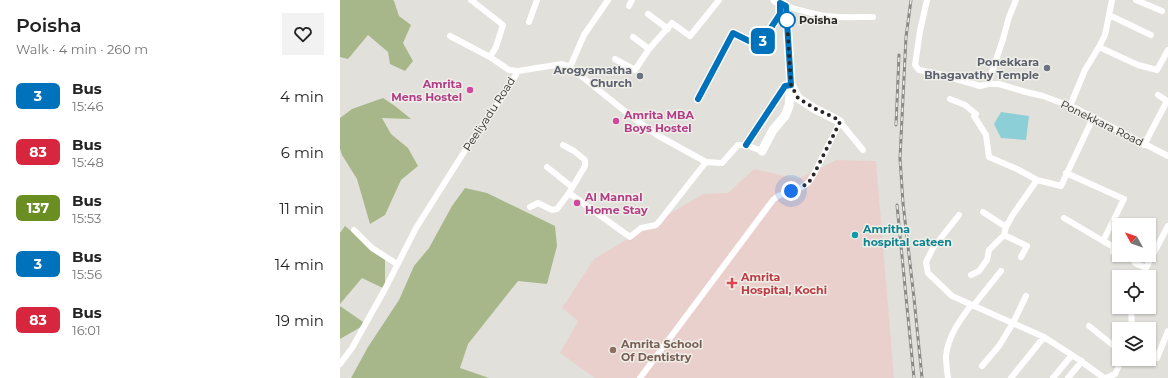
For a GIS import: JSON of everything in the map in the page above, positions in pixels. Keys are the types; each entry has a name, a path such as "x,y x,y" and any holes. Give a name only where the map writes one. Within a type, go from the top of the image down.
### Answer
{"street":[{"path":"471,0 503,25 496,47 490,57"},
{"path":"529,22 537,0"},
{"path":"608,0 584,35 570,66 632,117 657,135 706,162 722,163 738,145 746,145 762,151 772,130 785,116 789,106 791,85 780,3"},
{"path":"629,6 632,0"},
{"path":"615,59 635,70 649,49 672,23 690,36 719,0"},
{"path":"920,31 918,29 924,0"},
{"name":"Ponekkara Road","path":"927,0 920,31 915,65 919,70 939,74 980,86 988,84 1003,85 1043,96 1070,106 1168,156"},
{"path":"988,84 1009,17 1016,0"},
{"path":"1070,106 1085,70 1105,35 1112,0"},
{"path":"1136,0 1162,11"},
{"path":"780,3 800,10 826,16 873,17"},
{"path":"698,99 733,33 759,46 780,14 780,3"},
{"path":"648,14 668,29"},
{"path":"1109,15 1151,35"},
{"path":"450,36 490,57 509,70 518,71"},
{"path":"633,37 649,49"},
{"path":"1099,47 1138,65 1157,70 1168,50"},
{"name":"Peeliyadu Road","path":"340,364 352,348 385,289 416,228 471,141 506,92 518,71 562,64 570,66"},
{"path":"791,85 798,98 840,122 863,150"},
{"path":"746,145 785,86 791,85"},
{"path":"1144,145 1167,100 1158,95"},
{"path":"950,99 965,105 975,115 986,134 989,157 1017,169 1037,180 1061,186 1092,118"},
{"path":"640,378 773,200 778,196 802,187 809,182 840,122"},
{"path":"530,207 538,203 552,210 557,209 569,193 585,166 585,160 563,144"},
{"path":"569,193 630,238 641,228 656,225 658,223 706,162"},
{"path":"547,167 572,187"},
{"path":"1066,173 1124,199 1103,241"},
{"path":"971,275 980,271 987,260 989,250 1004,235 1006,227 1012,216 1037,180"},
{"path":"983,212 1006,227"},
{"path":"959,215 933,248 926,262 928,273 952,296 1044,336 1105,378 1115,374 1119,366"},
{"path":"1064,218 1112,246"},
{"path":"1135,262 1146,268 1168,226"},
{"path":"354,230 372,248 397,264"},
{"path":"1004,235 1027,246 1021,257"},
{"path":"948,378 946,356 950,339 959,321 1001,271"},
{"path":"982,366 999,346 1013,323 1026,296"},
{"path":"1089,326 1112,344"},
{"path":"1156,358 1168,331"},
{"path":"1011,378 1044,336"},
{"path":"1053,378 1072,355"},
{"path":"1068,378 1082,361"}],"shaded area":[{"name":"Amrita Hospital, Kochi","path":"836,160 876,161 894,378 595,378 560,353 578,321 562,308 594,259 703,194 728,193 754,169 798,179"}],"green space":[{"path":"340,0 394,1 399,16 411,25 403,43 413,61 405,71 390,64 388,52 368,35 348,59 340,57"},
{"path":"383,98 411,119 382,118 391,134 408,148 418,166 401,180 385,215 370,224 357,179 342,155 340,149 340,118 352,109"},
{"path":"465,188 487,193 555,226 557,246 547,284 518,281 468,344 460,368 489,378 351,378 368,347 399,300 414,266 429,248 452,206"},
{"path":"345,226 385,259 385,289 362,278 340,304 340,233"},
{"path":"340,306 366,324 340,339"}],"water":[{"path":"1001,112 1029,116 1026,140 1001,138 994,124"}],"railway":[{"path":"911,0 906,37 900,158 903,203 922,378"},
{"path":"896,125 899,55"},
{"path":"897,205 914,378"}],"bus line":[{"name":"3","path":"698,99 733,33 759,46 780,14 780,3 786,6 791,85 785,86 746,145"}],"place":[{"name":"Poisha","path":"787,20"},
{"name":"Ponekkara Bhagavathy Temple","path":"1047,68"},
{"name":"Arogyamatha Church","path":"640,76"},
{"name":"Amrita Mens Hostel","path":"470,90"},
{"name":"Amrita MBA Boys Hostel","path":"616,121"},
{"name":"Al Mannal Home Stay","path":"577,203"},
{"name":"Amritha hospital cateen","path":"855,235"},
{"name":"Amrita Hospital, Kochi","path":"732,283"},
{"name":"Amrita School Of Dentistry","path":"613,350"}],"route":[{"path":"787,20 791,85 794,88 798,98 840,122 809,182 802,187 791,191"}]}
